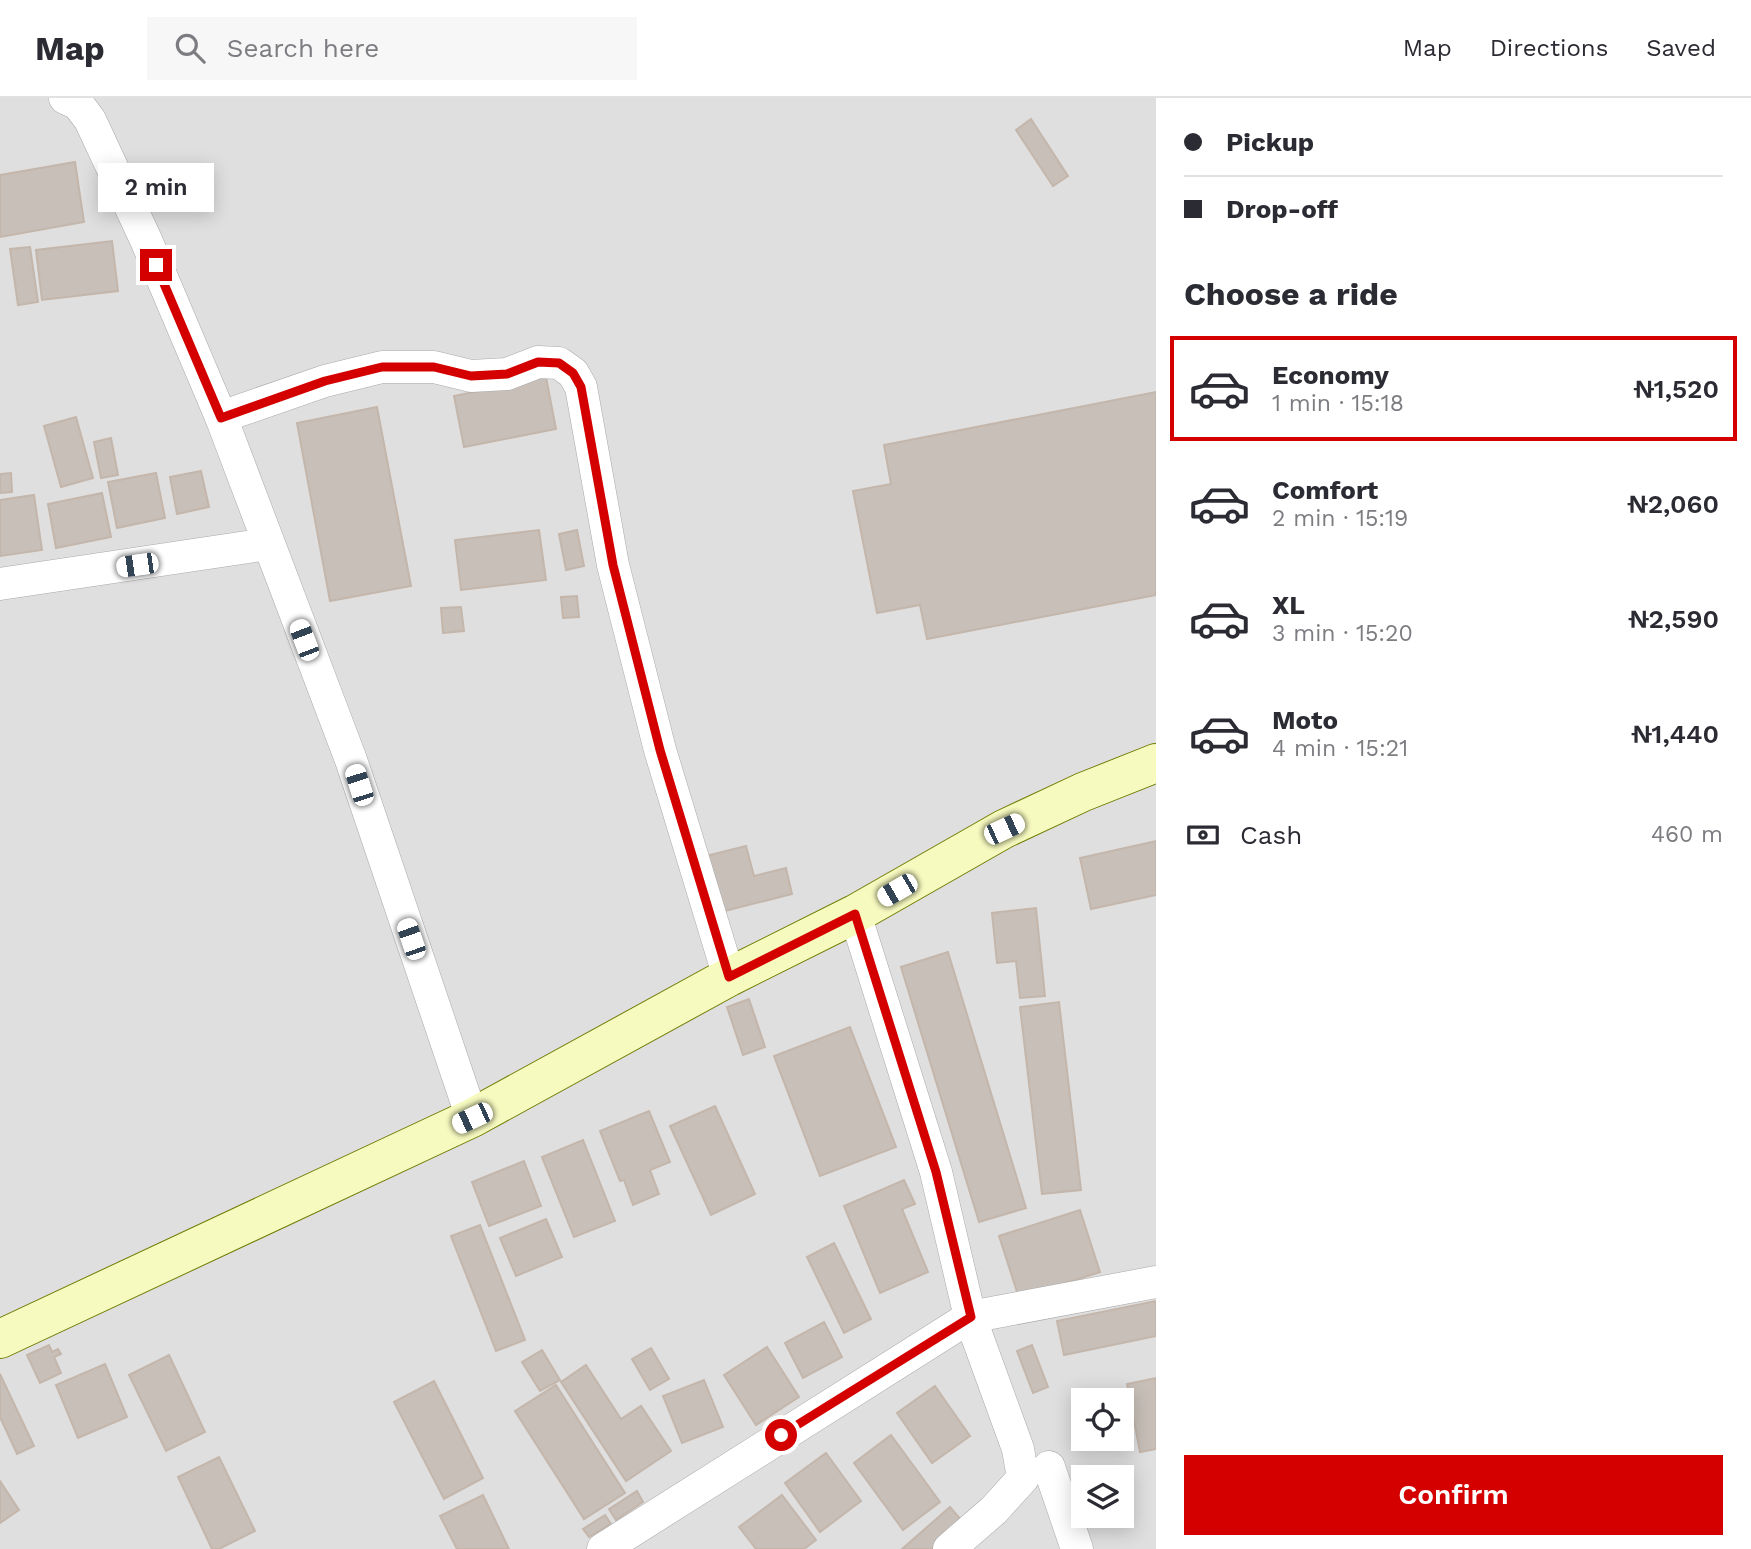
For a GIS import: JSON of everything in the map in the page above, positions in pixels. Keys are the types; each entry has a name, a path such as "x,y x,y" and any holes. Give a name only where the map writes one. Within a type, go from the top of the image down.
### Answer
{"street":[{"path":"65,98 78,104 90,120 146,240 221,418 351,760 472,1118"},
{"path":"221,418 325,381 382,367 434,367 471,376 507,374 538,362 559,363 573,373 581,387 613,565 660,750 729,977"},
{"path":"0,584 268,544"},
{"path":"0,1339 472,1118 729,977 855,914 1004,829 1083,792 1156,763"},
{"path":"855,914 936,1172 971,1317 1018,1448 1023,1478 994,1510 949,1549"},
{"path":"603,1549 971,1317 1156,1282"},
{"path":"1049,1467 1077,1549"}],"shaded area":[{"path":"0,98 1156,98 1156,1549 0,1549"}],"building":[{"path":"1031,119 1068,176 1053,186 1016,130"},
{"path":"75,162 84,222 0,237 0,175"},
{"path":"112,241 118,291 42,300 36,250"},
{"path":"30,247 38,302 18,305 10,249"},
{"path":"546,377 556,429 464,447 454,396"},
{"path":"1156,392 1156,595 927,639 920,605 877,613 853,491 891,484 884,445"},
{"path":"377,407 411,586 330,601 297,423"},
{"path":"76,417 93,478 61,487 44,426"},
{"path":"111,438 118,475 101,478 94,442"},
{"path":"201,471 209,507 177,514 170,477"},
{"path":"11,473 12,492 0,493 0,474"},
{"path":"156,473 165,518 117,528 108,482"},
{"path":"102,493 111,537 56,548 48,504"},
{"path":"34,495 42,550 0,556 0,500"},
{"path":"539,530 546,580 461,590 455,540"},
{"path":"577,530 584,566 566,570 559,534"},
{"path":"577,596 579,617 563,618 561,597"},
{"path":"461,607 464,631 443,633 441,608"},
{"path":"1156,841 1156,895 1091,909 1080,858"},
{"path":"746,846 754,876 786,868 792,894 717,913 702,857"},
{"path":"1036,908 1045,996 1020,998 1016,961 997,963 992,913"},
{"path":"948,952 1026,1208 979,1222 901,967"},
{"path":"749,999 765,1047 743,1055 727,1007"},
{"path":"1059,1002 1081,1190 1042,1194 1020,1007"},
{"path":"850,1027 896,1147 820,1176 774,1056"},
{"path":"715,1106 755,1194 711,1215 670,1126"},
{"path":"649,1111 670,1162 650,1170 659,1194 633,1205 600,1131"},
{"path":"583,1140 615,1221 574,1237 542,1157"},
{"path":"524,1161 541,1206 489,1226 472,1182"},
{"path":"904,1180 915,1204 902,1209 928,1272 880,1293 844,1206"},
{"path":"1080,1210 1100,1272 1019,1298 999,1236"},
{"path":"546,1219 562,1257 516,1276 500,1238"},
{"path":"480,1225 525,1340 496,1351 451,1236"},
{"path":"834,1243 871,1319 844,1333 807,1257"},
{"path":"1156,1301 1156,1336 1064,1355 1057,1321"},
{"path":"824,1322 842,1357 803,1378 785,1343"},
{"path":"49,1345 52,1352 58,1349 61,1354 54,1357 61,1373 40,1383 27,1355"},
{"path":"1032,1345 1048,1387 1033,1393 1017,1351"},
{"path":"767,1347 799,1397 756,1425 724,1375"},
{"path":"651,1348 669,1379 650,1390 632,1359"},
{"path":"542,1350 560,1380 540,1391 522,1362"},
{"path":"169,1355 205,1432 166,1451 129,1375"},
{"path":"105,1364 127,1417 78,1438 56,1385"},
{"path":"586,1365 621,1419 641,1406 671,1451 626,1481 561,1382"},
{"path":"0,1374 34,1446 17,1454 0,1417"},
{"path":"1156,1378 1156,1449 1140,1452 1134,1421 1134,1388 1128,1388 1127,1384"},
{"path":"704,1380 723,1427 682,1443 663,1396"},
{"path":"434,1381 483,1478 444,1499 394,1402"},
{"path":"556,1385 625,1493 584,1519 515,1411"},
{"path":"935,1386 970,1436 932,1463 897,1413"},
{"path":"891,1435 940,1502 903,1530 854,1463"},
{"path":"826,1453 861,1501 820,1532 785,1483"},
{"path":"219,1457 255,1531 219,1549 212,1549 178,1477"},
{"path":"0,1481 19,1510 0,1523"},
{"path":"637,1491 643,1502 616,1520 609,1509"},
{"path":"483,1495 509,1549 457,1549 440,1516"},
{"path":"782,1495 816,1540 804,1549 756,1549 739,1527"},
{"path":"950,1507 968,1528 943,1549 902,1549"},
{"path":"605,1515 611,1524 589,1537 583,1529"}],"route":[{"path":"156,265 221,418 325,381 382,367 434,367 471,376 507,374 538,362 559,363 573,373 581,387 613,565 660,750 729,977 855,914 936,1172 971,1317 781,1435"}]}
